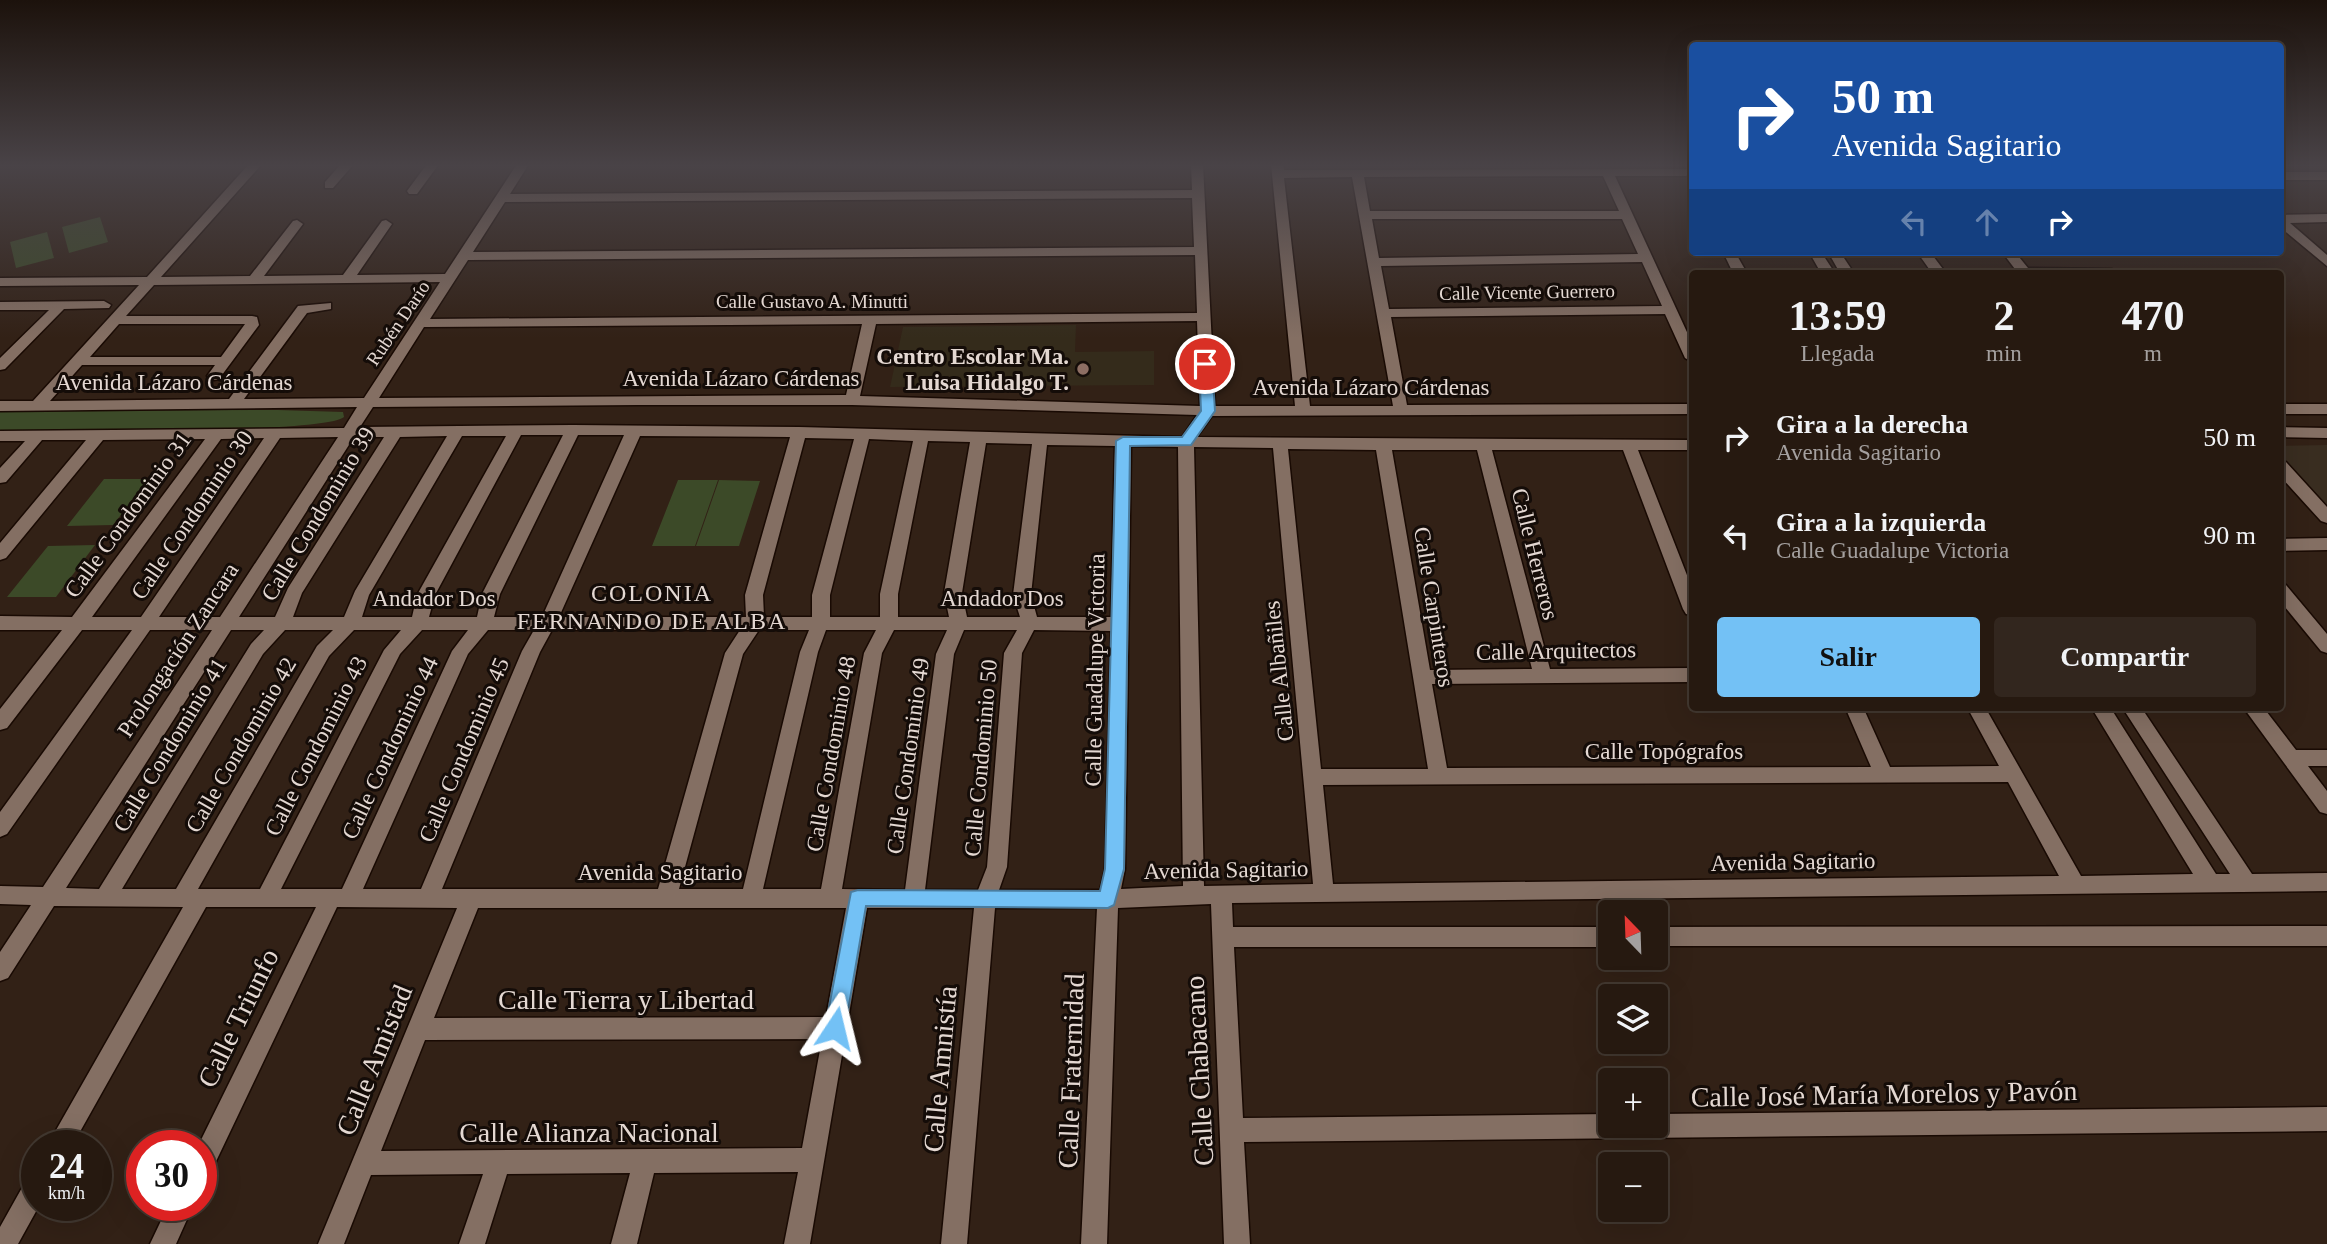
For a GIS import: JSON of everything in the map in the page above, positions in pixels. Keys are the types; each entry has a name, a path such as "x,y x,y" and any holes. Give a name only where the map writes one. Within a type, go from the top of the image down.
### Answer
{"street":[{"path":"38,405 203,222"},
{"name":"Rubén Darío","path":"350,432 488,222"},
{"path":"1194,895 1186,442 1208,411 1199,222"},
{"path":"1283,222 1303,411"},
{"path":"1366,222 1401,411"},
{"path":"1631,222 1689,351"},
{"path":"254,280 297,224"},
{"path":"347,279 386,224"},
{"path":"2284,224 2327,262"},
{"path":"465,256 1200,251"},
{"path":"1926,256 1937,270"},
{"path":"2011,256 2022,270"},
{"path":"1374,262 1648,258"},
{"path":"0,282 451,278"},
{"path":"0,366 61,305"},
{"path":"0,306 104,305"},
{"path":"233,404 301,310 326,306"},
{"name":"Calle Vicente Guerrero","path":"1383,313 1671,310"},
{"name":"Calle Gustavo A. Minutti","path":"422,323 1202,317"},
{"path":"852,400 870,319"},
{"path":"116,320 252,320 252,325 214,376"},
{"path":"78,361 226,361"},
{"name":"Avenida Lázaro Cárdenas","path":"0,405 852,400 1208,411 1689,409"},
{"path":"2284,409 2327,409"},
{"path":"484,622 491,594 573,430"},
{"path":"0,436 573,430 799,432 1383,445 1689,445"},
{"path":"419,622 426,595 516,431"},
{"name":"Calle Condominio 45","path":"428,898 531,651 548,622 634,431"},
{"name":"Calle Condominio 30","path":"145,624 276,432"},
{"name":"Prolongación Zancara","path":"0,971 350,432"},
{"name":"Calle Condominio 39","path":"282,622 294,592 395,432"},
{"path":"351,622 361,595 457,432"},
{"path":"666,898 734,653 755,622 754,595 799,432"},
{"path":"2284,432 2327,433"},
{"name":"Calle Condominio 31","path":"0,723 216,434"},
{"path":"751,898 809,652 821,622 821,595 863,434"},
{"path":"0,554 99,435"},
{"path":"889,622 889,594 922,435"},
{"path":"0,478 38,436"},
{"path":"958,622 953,593 979,437"},
{"path":"1030,622 1022,595 1041,439"},
{"name":"Calle Guadalupe Victoria","path":"1108,900 1115,869 1123,441"},
{"name":"Calle Albañiles","path":"1280,443 1324,894"},
{"name":"Calle Carpinteros","path":"1383,445 1439,777"},
{"name":"Calle Herreros","path":"1483,445 1543,675"},
{"path":"1629,446 1689,601"},
{"path":"2284,470 2327,517"},
{"path":"2284,545 2327,544"},
{"path":"2284,594 2327,646"},
{"name":"Calle Condominio 41","path":"105,898 257,649 282,622"},
{"name":"Calle Condominio 42","path":"68,1130 323,651 351,622"},
{"name":"Calle Condominio 43","path":"266,898 393,650 419,622"},
{"name":"Calle Condominio 44","path":"340,898 461,651 484,622"},
{"name":"Calle Condominio 48","path":"830,898 873,653 889,622"},
{"name":"Calle Condominio 49","path":"914,898 945,654 958,622"},
{"name":"Calle Condominio 50","path":"985,899 997,867 1013,653 1030,622"},
{"name":"Andador Dos","path":"0,623 1121,624"},
{"path":"0,828 145,624"},
{"name":"Calle Arquitectos","path":"1421,677 1689,675"},
{"path":"1856,711 1884,774"},
{"path":"1978,711 2075,885"},
{"path":"2102,711 2210,883"},
{"path":"2134,711 2247,883"},
{"path":"2255,711 2327,806"},
{"path":"2289,758 2327,758"},
{"name":"Calle Topógrafos","path":"1314,777 2014,774"},
{"name":"Avenida Sagitario","path":"0,895 105,898 1108,900 1221,894 2327,882"},
{"name":"Calle Chabacano","path":"1221,894 1237,1244"},
{"name":"Calle Triunfo","path":"217,1134 340,898"},
{"name":"Calle Amistad","path":"331,1244 471,898"},
{"path":"797,1244 858,898"},
{"name":"Calle Amnistía","path":"954,1244 985,899"},
{"name":"Calle Fraternidad","path":"1094,1244 1108,900"},
{"path":"1668,937 2327,936"},
{"path":"1222,937 1598,937"},
{"name":"Calle Tierra y Libertad","path":"418,1029 835,1028"},
{"name":"Calle José María Morelos y Pavón","path":"1232,1130 2327,1119"},
{"name":"Calle Alianza Nacional","path":"365,1163 813,1160"},
{"path":"624,1244 645,1161"},
{"path":"472,1244 499,1162"},
{"path":"4,1244 21,1214"},
{"path":"163,1244 174,1221"}],"shaded area":[{"path":"1076,325 1075,352 1154,351 1154,385 890,387 903,327"},
{"path":"2327,445 2327,505 2321,504 2284,465 2284,446"}],"green space":[{"path":"81,222 102,222 108,242 69,253 62,227"},
{"path":"47,232 54,258 16,268 10,242"},
{"path":"0,411 343,412 344,417 326,422 239,429 0,431"},
{"path":"104,479 149,479 113,525 67,526"},
{"path":"678,480 718,480 695,546 652,546"},
{"path":"719,480 760,481 739,546 696,546"},
{"path":"95,545 56,597 7,597 48,546"}],"place":[{"name":"Centro Escolar Ma. Luisa Hidalgo T.","path":"1083,369"}],"district":[{"name":"COLONIA FERNANDO DE ALBA","path":"652,607"}],"route":[{"path":"835,1028 858,898 1108,900 1115,869 1123,441 1186,442 1208,411 1205,364"}]}
